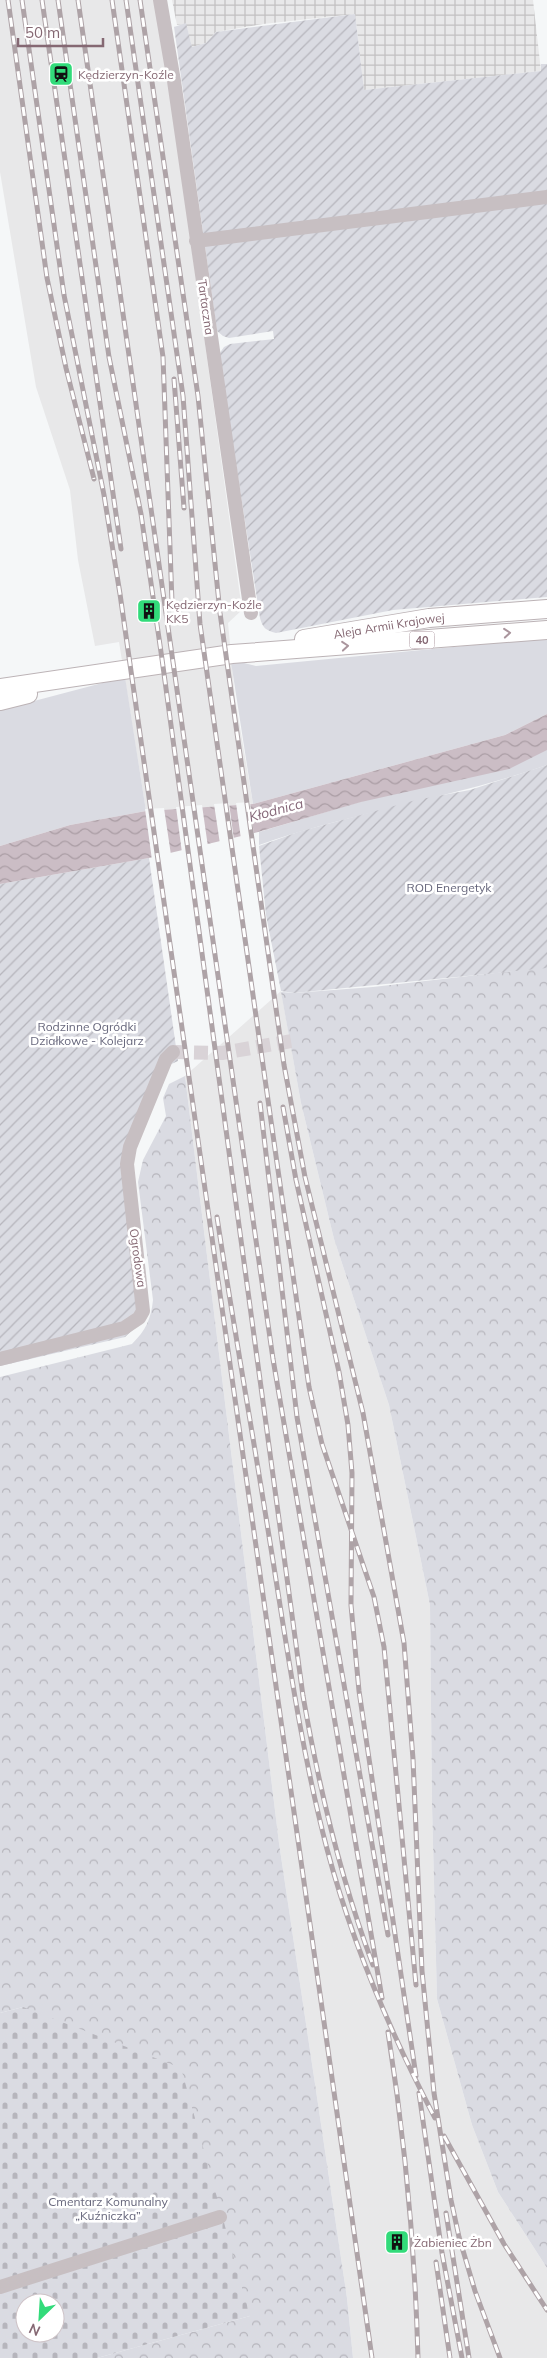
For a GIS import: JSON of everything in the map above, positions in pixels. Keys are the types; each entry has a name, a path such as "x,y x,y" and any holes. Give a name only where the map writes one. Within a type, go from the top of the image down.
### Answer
{"main road":[{"name":"Aleja Armii Krajowej","path":"232,654 386,624 429,618 547,610"},
{"name":"Aleja Armii Krajowej","path":"0,688 125,668 232,654 547,630"},
{"name":"Aleja Armii Krajowej","path":"0,701 125,668"}],"street":[{"name":"Tartaczna","path":"160,0 174,81 251,613"},
{"path":"196,241 547,197"},
{"name":"Ogrodowa","path":"0,1360 124,1328 138,1318 143,1310 127,1164 130,1147 170,1056"},
{"path":"0,2287 220,2217"}],"shaded area":[{"path":"0,0 154,0 174,121 242,610 228,623 235,698 253,804 146,811 119,642 95,646 78,560 70,490 36,387 0,172"},
{"path":"172,0 533,0 541,71 364,90 355,14 263,24 216,32 206,43 192,47 186,24 177,25"},
{"path":"281,991 301,1103 334,1239 389,1405 430,1605 432,1805 437,1999 472,2125 498,2192 547,2268 547,2358 353,2358 347,2298 279,1843 185,1076"}],"green space":[{"path":"355,14 364,90 541,71 541,64 547,64 547,597 393,610 276,633 265,628 260,618 219,354 224,347 230,344 274,339 273,331 229,338 217,331 174,27 186,23 192,47 206,43 216,32"},
{"path":"547,638 547,714 505,735 253,804 231,662 256,666"},
{"path":"125,677 146,811 70,825 0,846 0,710"},
{"path":"547,746 547,765 476,787 330,823 259,845 259,832"},
{"name":"ROD Energetyk","path":"547,765 547,968 294,993 281,991 266,915 259,846 298,832 416,800 470,790"},
{"name":"Rodzinne Ogródki Działkowe - Kolejarz","path":"149,858 178,1061 167,1066 125,1165 137,1257 137,1326 125,1337 0,1366 0,884"},
{"path":"547,967 547,2268 498,2192 472,2125 437,1999 432,1805 430,1605 389,1405 334,1239 301,1103 281,992 294,993 373,987"},
{"path":"185,1076 279,1843 347,2298 353,2358 97,2358 250,2316 23,2007 0,2013 0,1377 132,1344 141,1334 149,1319 153,1300 138,1182 143,1160 166,1116 163,1098 169,1084"},
{"name":"Cmentarz Komunalny „Kuźniczka”","path":"23,2007 181,2068 250,2316 97,2358 0,2358 0,2013"}],"water":[{"name":"Kłodnica","path":"547,714 547,750 509,769 361,802 258,832 149,858 0,884 0,846 70,825 146,811 253,804 505,735"}],"pier":[{"path":"250,802 254,836 241,839 236,803"},
{"path":"229,803 234,840 220,844 214,804"},
{"path":"202,805 208,847 182,853 176,807"},
{"path":"164,808 171,855 152,860 145,809"}],"tunnel":[{"path":"173,1052 222,1053 292,1041"}],"railway":[{"path":"8,0 47,278 66,368 94,479"},
{"path":"22,0 64,295 104,495 120,594 372,2358"},
{"path":"42,0 121,549"},
{"path":"58,0 109,357 141,514 162,659 303,1696 332,1832 350,1899 373,1965"},
{"path":"78,0 273,1359 382,1998"},
{"path":"112,0 163,357 172,602"},
{"path":"126,0 183,396 200,624 309,1387 322,1444 374,1597 384,1647 416,1985"},
{"path":"140,0 198,396 220,613 284,1065 305,1177 363,1413 404,1643 413,1759 422,1971 434,2093 451,2200 459,2237 475,2291 500,2358"},
{"path":"174,379 184,508"},
{"path":"260,1103 297,1417 388,1935"},
{"path":"283,1107 296,1180 339,1372 348,1425 352,1473 351,1605 359,1691 416,2076"},
{"path":"217,1217 294,1693 317,1810 337,1884 360,1953 388,2020 435,2118"},
{"path":"388,2032 408,2195 418,2358"},
{"path":"419,2093 442,2253 462,2358"},
{"path":"444,2136 504,2244 547,2310"},
{"path":"446,2213 469,2358"},
{"path":"436,2262 450,2358"}],"place":[{"name":"Kędzierzyn-Koźle","path":"61,74"},
{"name":"Kędzierzyn-Koźle KK5","path":"149,611"},
{"name":"Żabieniec Żbn","path":"397,2242"}]}
